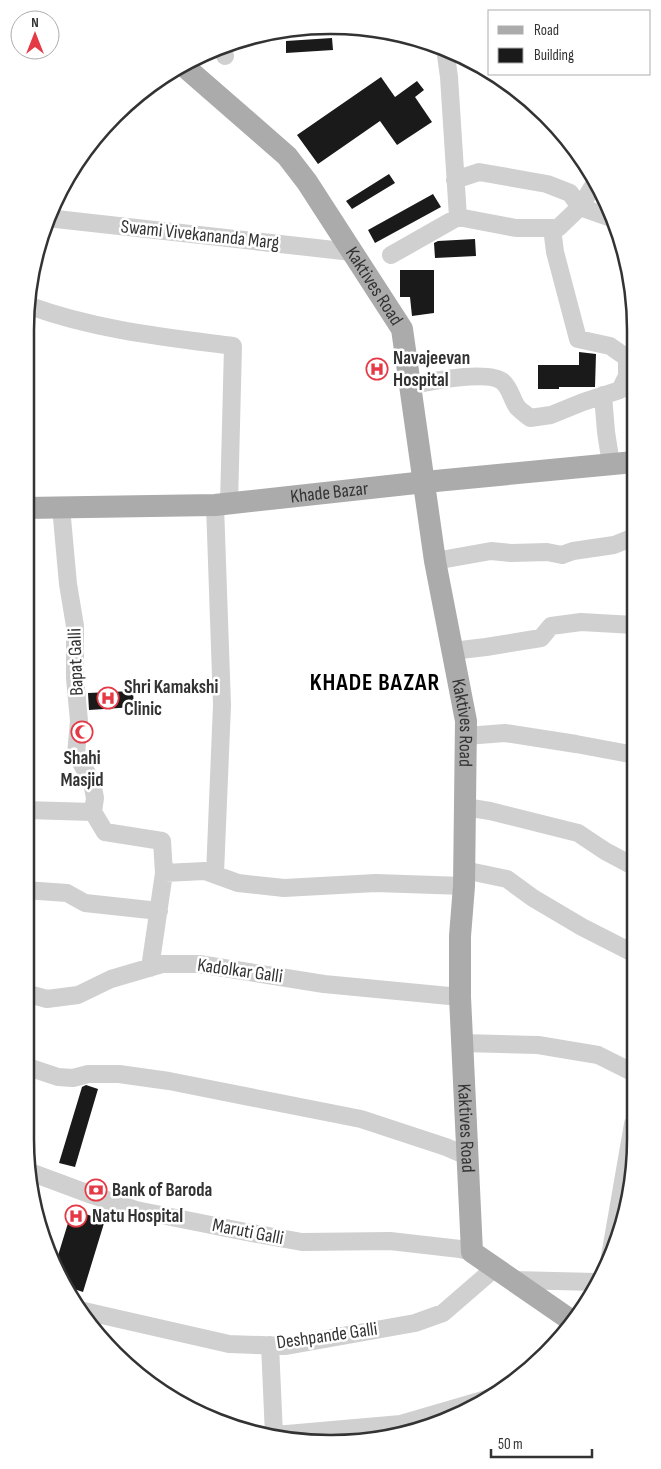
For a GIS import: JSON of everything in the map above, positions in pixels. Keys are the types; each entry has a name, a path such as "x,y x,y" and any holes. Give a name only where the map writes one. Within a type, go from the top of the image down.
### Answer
{"main road":[{"name":"Kaktives Road","path":"189,70 287,156 307,182 402,329 435,561 466,721 460,997 472,1252"},
{"name":"Khade Bazar","path":"34,508 222,504 627,463"},
{"path":"472,1252 567,1318"}],"street":[{"path":"447,57 458,216"},
{"path":"455,180 479,172 547,184 570,193 580,207 604,216"},
{"path":"391,255 458,216 516,228 558,228 580,207 591,189"},
{"name":"Swami Vivekananda Marg","path":"55,219 352,252"},
{"path":"409,386 434,380 493,378 503,381 517,408 530,418 551,416 620,390 627,376 627,358 610,346 578,339 556,252 552,228"},
{"path":"34,307 78,322 131,333 233,346 222,504 222,705 215,874"},
{"path":"603,395 611,464"},
{"name":"Bapat Galli","path":"62,507 68,584 75,626 75,678 79,721 76,754 92,782 95,798 93,812"},
{"path":"435,561 491,551 511,553 547,552 562,555 581,549 614,545 627,540"},
{"path":"452,650 486,647 541,638 551,626 581,622 627,625"},
{"path":"466,736 505,733 627,754"},
{"path":"465,807 578,832 605,851 627,863"},
{"path":"34,810 93,812 105,832 162,841 164,873 150,968"},
{"path":"164,873 205,871 238,883 284,888 464,878 507,879 532,898 627,950"},
{"path":"34,891 67,893 85,903 159,911"},
{"name":"Kadolkar Galli","path":"34,995 47,999 78,995 111,979 162,964 199,964 324,984 460,997"},
{"path":"462,1043 538,1046 598,1055 627,1070"},
{"path":"34,1069 58,1077 73,1078 88,1074 119,1074 169,1081 361,1119 446,1147 467,1156"},
{"path":"616,1218 627,1162"},
{"name":"Maruti Galli","path":"36,1174 136,1210 302,1242 390,1241 472,1252"},
{"path":"504,1274 590,1281"},
{"name":"Deshpande Galli","path":"91,1312 229,1344 296,1344 415,1323 434,1317 504,1274"},
{"path":"269,1429 270,1345"},
{"path":"292,1433 401,1424 454,1408"}],"building":[{"path":"332,38 333,50 286,53 286,41"},
{"path":"381,77 395,97 417,81 424,90 415,97 432,122 397,145 380,121 318,164 297,135"},
{"path":"389,174 395,183 352,209 346,201"},
{"path":"433,194 441,207 375,243 368,230"},
{"path":"475,239 476,256 435,258 434,243 438,241"},
{"path":"400,270 434,270 434,313 412,316 410,297 400,297"},
{"path":"579,352 596,354 595,387 538,389 538,365 579,365"},
{"path":"133,691 134,707 89,710 88,693"},
{"path":"86,1085 98,1089 75,1167 59,1163 82,1087"},
{"path":"72,1210 105,1220 83,1292 76,1290 58,1256"}],"place":[{"name":"Navajeevan Hospital","path":"377,369"},
{"name":"Shri Kamakshi Clinic","path":"108,698"},
{"name":"Shahi Masjid","path":"82,732"},
{"name":"Bank of Baroda","path":"96,1190"},
{"name":"Natu Hospital","path":"76,1216"}],"district":[{"name":"KHADE BAZAR","path":"375,682"}]}
